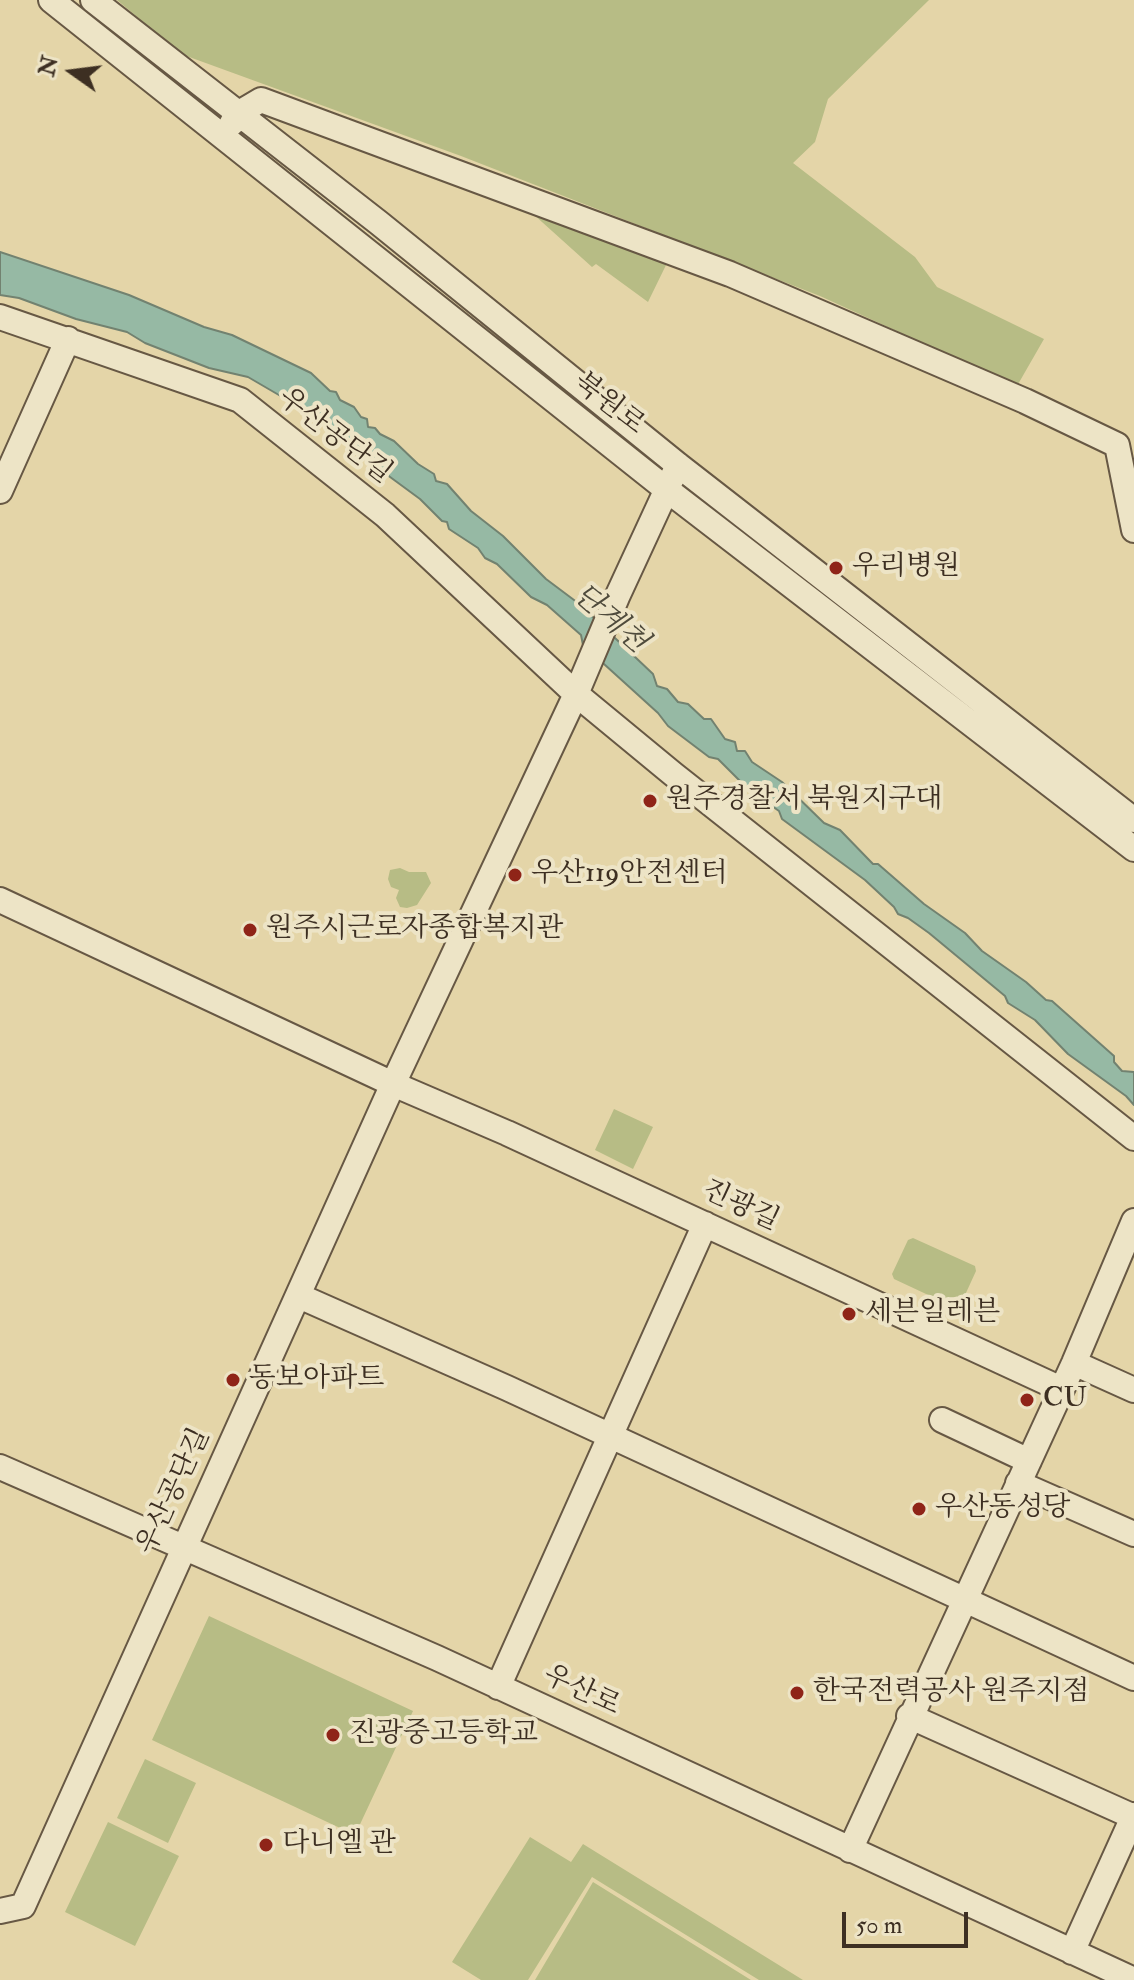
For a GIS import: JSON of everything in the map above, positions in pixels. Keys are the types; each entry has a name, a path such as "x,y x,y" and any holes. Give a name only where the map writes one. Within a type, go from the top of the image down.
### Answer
{"street":[{"name":"북원로","path":"51,0 666,489 1134,849"},
{"name":"북원로","path":"93,0 678,465 1134,820"},
{"path":"220,137 239,113 261,100 730,274 1025,401 1125,449 1134,530"},
{"name":"우산공단길","path":"0,317 240,400 385,515 581,683 393,1084 23,1906 0,1911"},
{"path":"0,491 68,339"},
{"path":"678,465 581,683 673,774 1134,1138"},
{"path":"0,900 393,1084"},
{"name":"진광길","path":"393,1084 507,1133 1061,1389"},
{"path":"850,1850 1074,1363 1134,1221"},
{"path":"498,1687 705,1224"},
{"path":"299,1296 1134,1678"},
{"path":"1074,1363 1134,1390"},
{"path":"942,1420 1029,1461"},
{"name":"우산로","path":"0,1467 183,1545 498,1687 1134,1980"},
{"path":"1018,1483 1134,1534"},
{"path":"909,1716 1134,1816 1072,1952"}],"green space":[{"path":"117,0 929,0 828,99 815,142 793,163 915,257 937,287 1044,339 1017,386 820,296 461,156 181,54"},
{"path":"532,213 667,263 648,302 596,264 592,267"},
{"path":"400,868 409,872 426,872 431,883 417,905 400,907 396,898 399,890 391,887 388,879 390,870"},
{"path":"614,1109 653,1127 633,1169 595,1150"},
{"path":"913,1238 975,1266 976,1271 960,1306 956,1308 894,1279 892,1274 908,1240"},
{"path":"209,1616 413,1711 355,1835 152,1740"},
{"path":"145,1759 196,1783 168,1843 117,1818"},
{"path":"108,1822 179,1856 135,1946 65,1912"},
{"path":"530,1837 571,1862 583,1844 803,1980 759,1980 592,1877 528,1980 481,1980 452,1962"},
{"path":"593,1882 751,1980 535,1980"}],"shaded area":[{"path":"0,252 129,295 204,327 232,335 311,373 330,391 336,392 340,400 367,419 368,427 375,428 394,441 418,464 434,474 436,481 447,484 471,511 503,536 546,579 578,603 653,674 657,686 667,689 678,702 688,704 704,719 711,719 725,739 735,742 737,751 745,751 752,762 782,782 824,823 840,830 873,864 878,864 924,904 965,933 982,951 1046,1000 1052,1001 1114,1056 1114,1062 1122,1071 1134,1072 1134,1105 1068,1054 1035,1020 1008,1003 1005,996 929,933 898,914 865,880 782,819 779,811 749,790 718,759 709,757 668,726 658,713 583,645 581,635 547,605 531,597 497,564 485,558 478,548 449,529 447,522 386,474 371,457 362,455 320,419 248,377 209,368 145,343 127,332 76,319 19,298 0,295"}],"place":[{"name":"우리병원","path":"836,568"},
{"name":"원주경찰서 북원지구대","path":"650,801"},
{"name":"우산119안전센터","path":"515,875"},
{"name":"원주시근로자종합복지관","path":"250,930"},
{"name":"세븐일레븐","path":"849,1314"},
{"name":"동보아파트","path":"233,1380"},
{"name":"CU","path":"1027,1400"},
{"name":"우산동성당","path":"919,1509"},
{"name":"한국전력공사 원주지점","path":"797,1693"},
{"name":"진광중고등학교","path":"333,1735"},
{"name":"다니엘 관","path":"266,1845"}],"water label":[{"name":"단계천","path":"609,620"}]}
